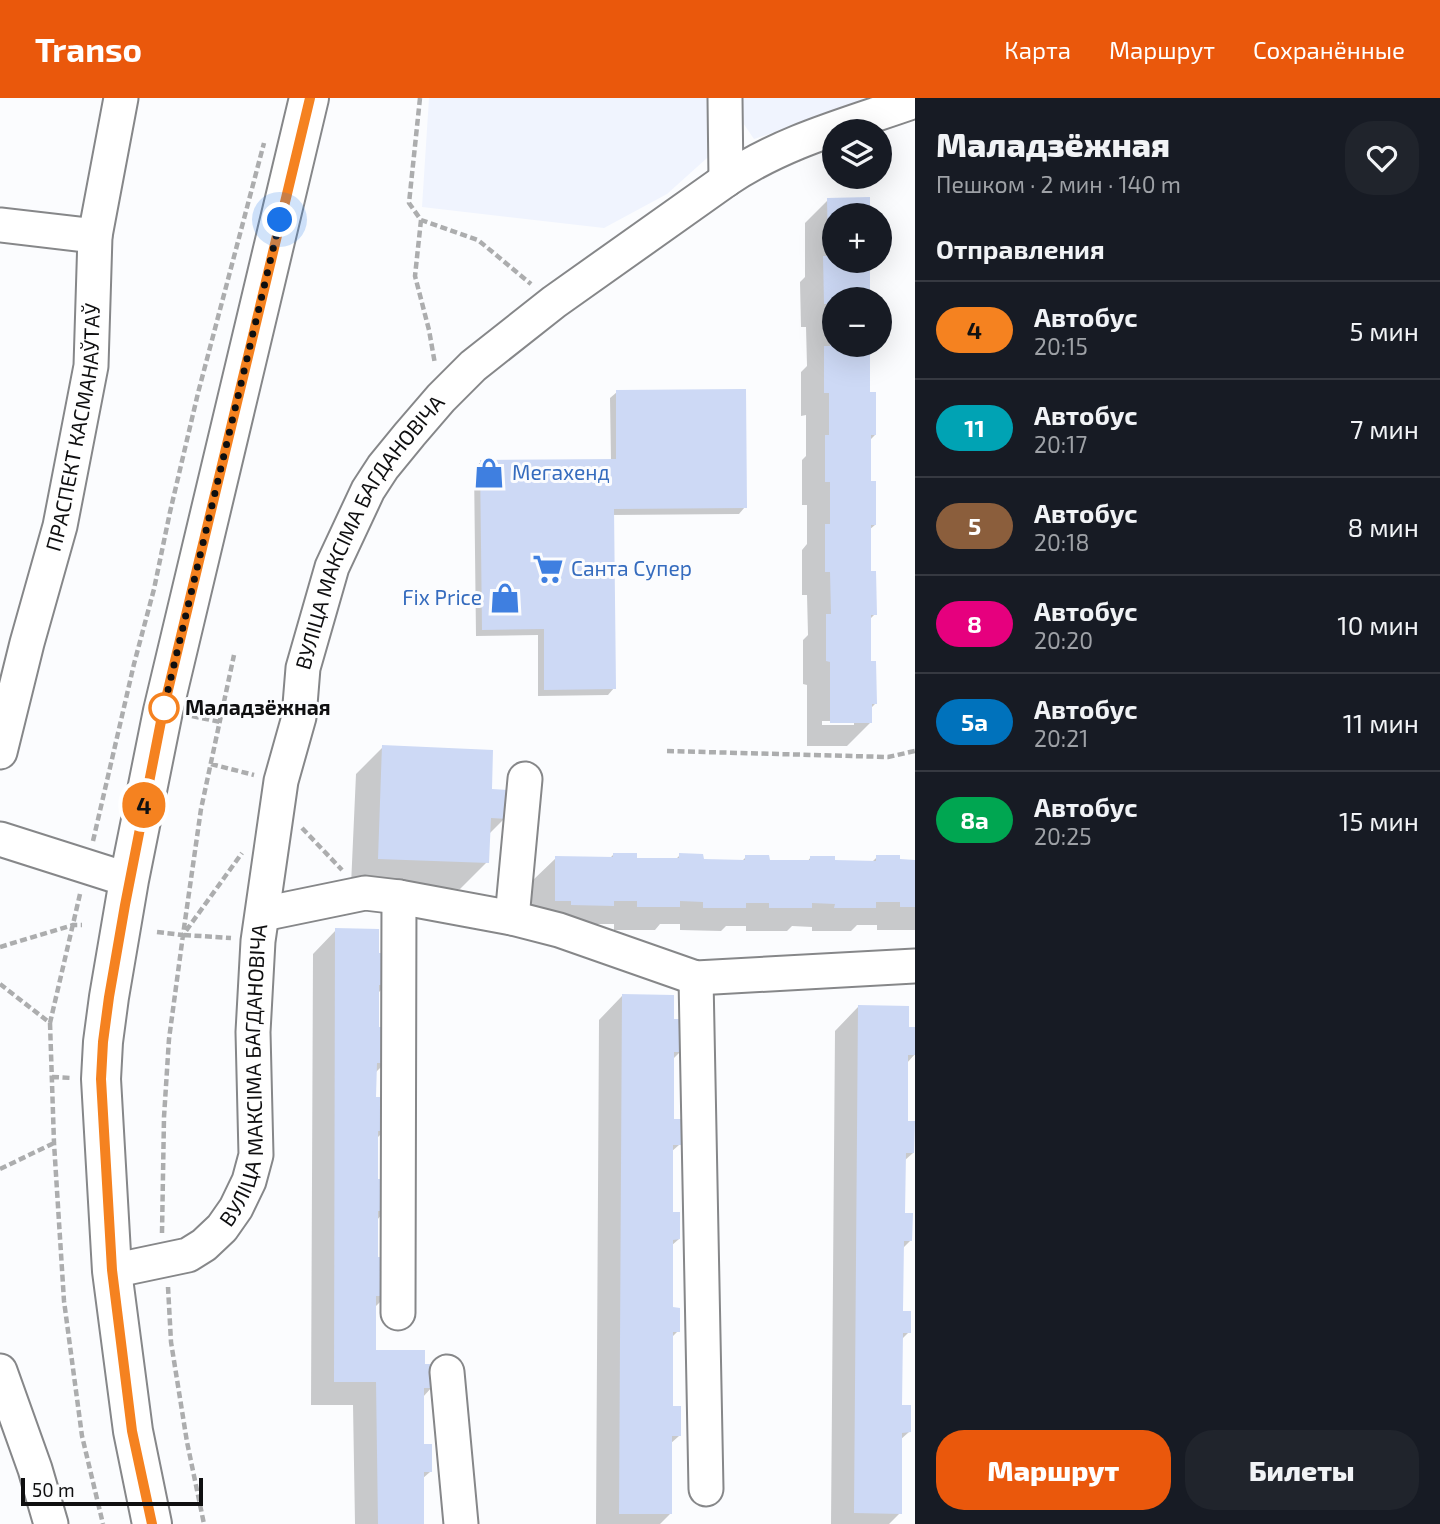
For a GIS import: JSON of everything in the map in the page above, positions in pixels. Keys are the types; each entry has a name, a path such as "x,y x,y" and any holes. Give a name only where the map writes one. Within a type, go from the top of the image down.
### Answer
{"main road":[{"path":"152,1524 132,1431 112,1270 101,1079 109,997 163,711 309,98"}],"street":[{"name":"ПРАСПЕКТ КАСМАНАЎТАЎ","path":"0,752 60,526 92,366 95,236 121,98"},
{"path":"725,98 726,180"},
{"name":"ВУЛІЦА МАКСІМА БАГДАНОВІЧА","path":"112,1270 188,1255 204,1245 222,1228 236,1208 248,1181 256,1154 253,1032 261,927 281,781 299,717 303,668 332,567 383,467 441,398 473,366 554,302 747,165 789,145 915,102"},
{"path":"0,225 95,236"},
{"path":"512,918 525,779"},
{"path":"0,839 130,880"},
{"path":"261,927 365,893 512,918 559,930 696,978 915,966"},
{"path":"398,1313 399,897"},
{"path":"696,978 706,1489"},
{"path":"0,1371 35,1469 51,1524"},
{"path":"447,1372 461,1524"}],"path":[{"path":"420,98 409,203 421,220 478,240 554,302"},
{"path":"103,1524 82,1436 64,1301 50,1023 198,393 265,138"},
{"path":"421,220 415,276 429,330 441,398"},
{"path":"183,935 201,809 234,656"},
{"path":"667,751 888,757 915,751"},
{"path":"211,764 281,781"},
{"path":"0,947 73,925 82,925"},
{"path":"158,932 183,935 261,927"},
{"path":"0,984 50,1023"},
{"path":"0,1169 54,1143"}],"shaded area":[{"path":"429,98 717,98 717,149 667,194 604,228 422,207"},
{"path":"742,98 879,98 754,139 741,120"}],"building":[{"path":"870,197 870,203 827,203 827,198"},
{"path":"823,273 870,273 870,287 824,287"},
{"path":"824,357 870,357 870,392 876,392 876,435 871,435 871,481 876,481 876,525 871,525 871,571 876,571 877,615 871,615 871,661 876,661 877,704 872,704 872,723 830,723 830,662 826,661 826,614 831,614 830,572 825,572 825,524 830,524 830,482 825,482 825,435 829,435 829,393 824,393"},
{"name":"Санта Супер","path":"746,389 747,508 614,509 616,689 544,690 544,629 482,630 480,460 616,459 616,390"},
{"path":"382,745 493,750 492,789 508,790 507,819 491,818 489,863 378,859"},
{"path":"613,853 637,853 637,858 679,858 679,853 703,854 704,859 745,860 745,855 769,855 770,860 810,860 810,856 835,856 835,860 876,861 876,855 900,855 900,859 915,860 915,907 900,907 900,902 876,902 876,908 834,908 835,904 812,903 812,908 769,908 769,903 746,903 746,908 703,908 703,902 680,901 680,907 637,907 637,901 614,901 614,906 571,905 571,901 555,901 555,856 613,857"},
{"path":"335,928 379,929 379,953 389,953 389,985 379,985 379,1027 387,1027 386,1063 377,1063 376,1097 387,1097 387,1131 378,1131 378,1179 388,1179 388,1211 378,1211 378,1257 389,1257 389,1296 376,1296 376,1350 425,1350 425,1364 433,1364 433,1388 424,1388 424,1444 432,1444 432,1472 424,1472 424,1524 378,1524 376,1382 334,1382"},
{"path":"622,994 674,995 674,1019 682,1019 682,1052 674,1052 674,1119 681,1119 681,1145 673,1145 673,1212 680,1212 680,1239 673,1240 673,1307 680,1308 680,1332 673,1332 673,1406 681,1406 681,1436 672,1436 672,1514 619,1514"},
{"path":"858,1005 909,1006 909,1027 915,1027 915,1055 908,1055 908,1121 915,1121 914,1153 906,1153 905,1213 913,1213 912,1241 904,1241 903,1311 911,1311 911,1333 903,1333 902,1405 911,1405 911,1432 902,1433 902,1514 854,1513"}],"bus line":[{"name":"4","path":"152,1524 132,1431 112,1270 101,1079 103,1042 125,905 163,711 310,98"}],"place":[{"name":"Мегахенд","path":"489,473"},
{"name":"Санта Супер","path":"548,569"},
{"name":"Fix Price","path":"505,598"},
{"name":"Маладзёжная","path":"164,708"}],"route":[{"path":"164,708 163,711 280,220"}]}
